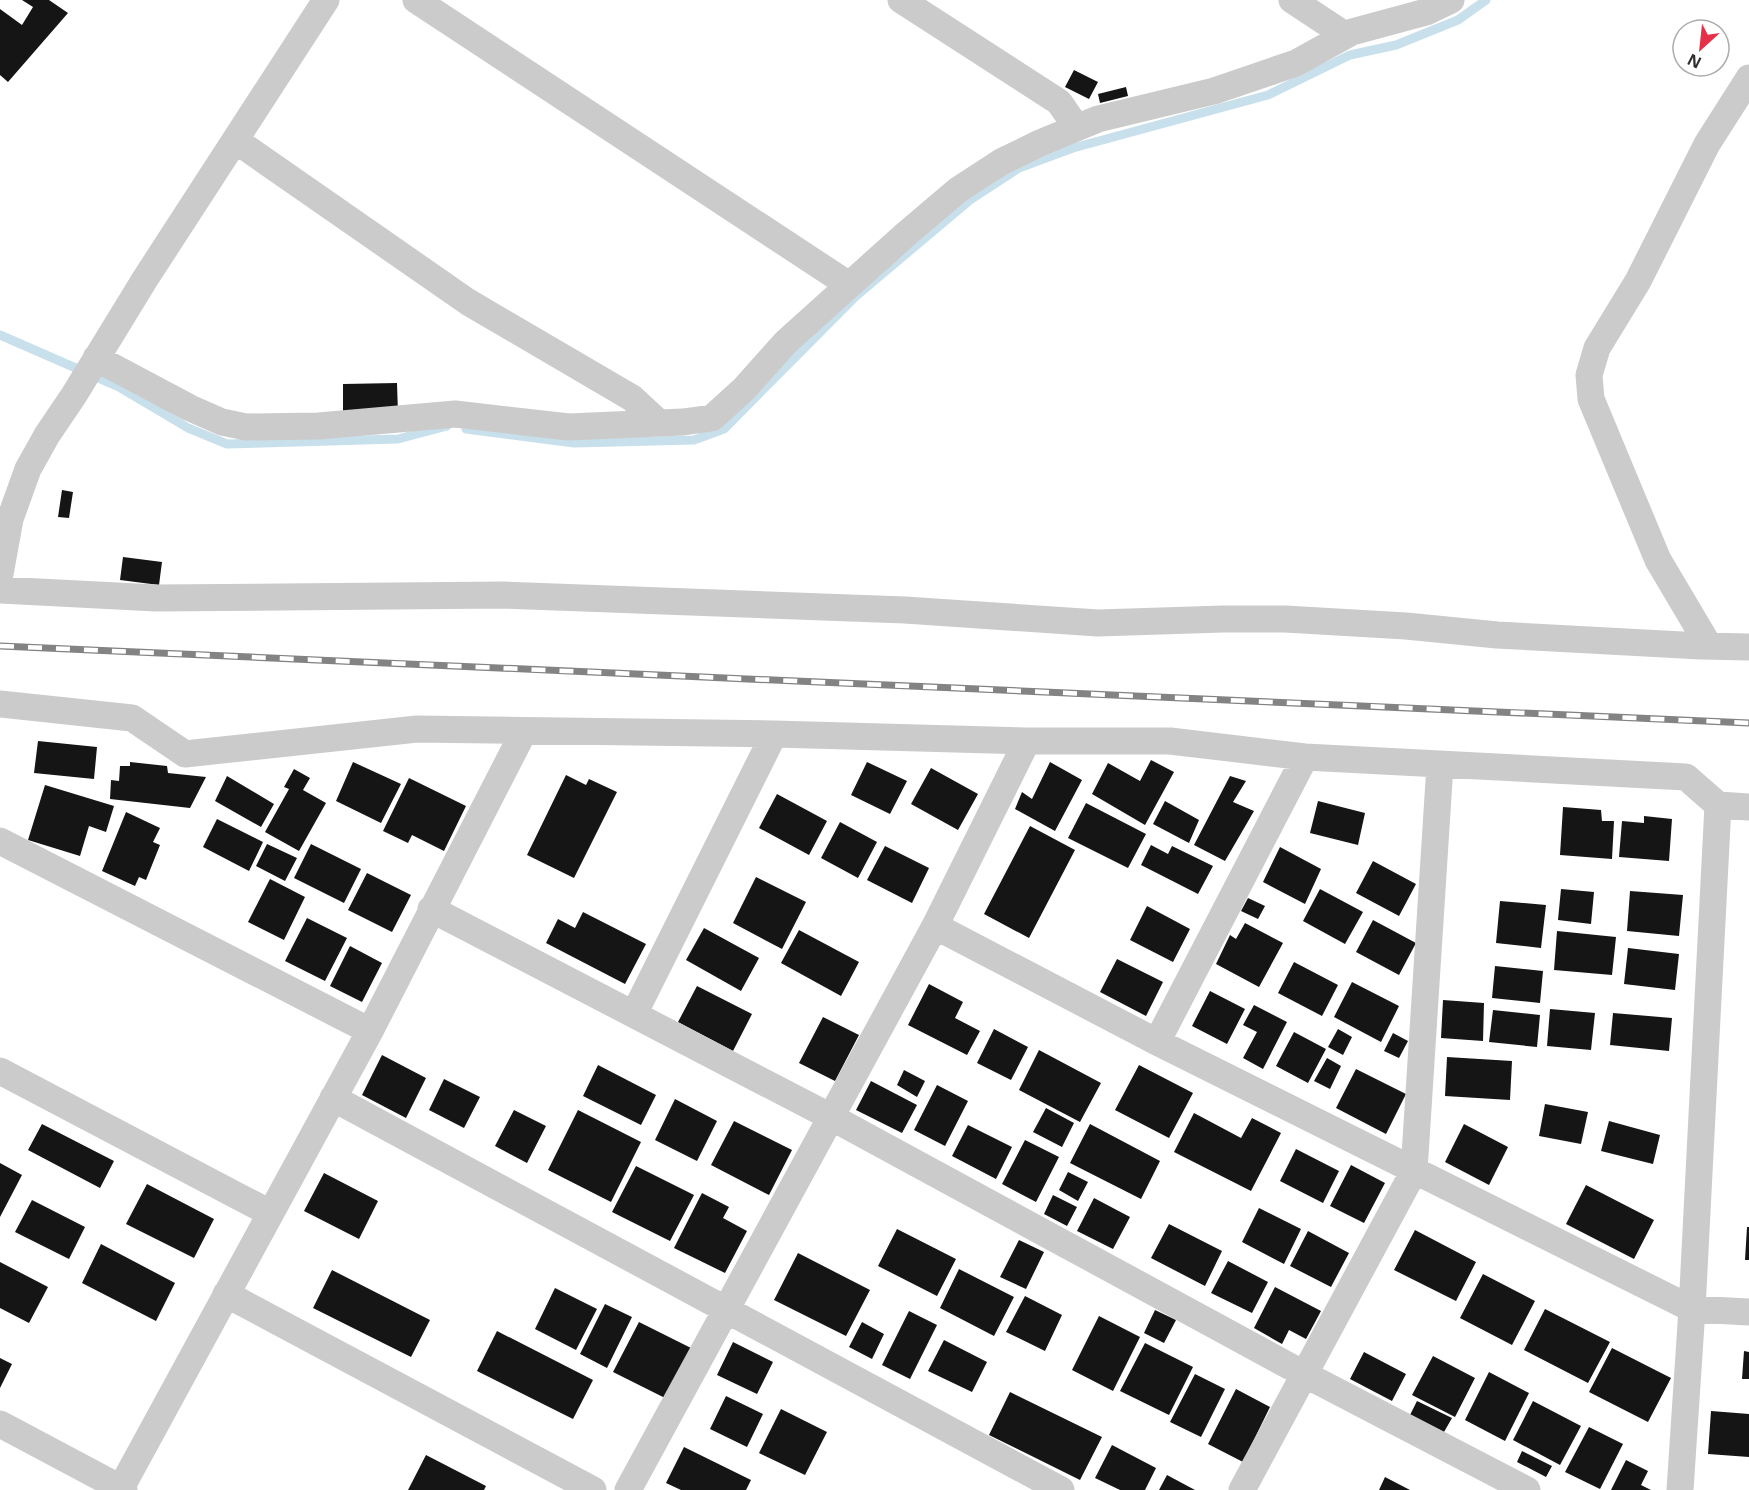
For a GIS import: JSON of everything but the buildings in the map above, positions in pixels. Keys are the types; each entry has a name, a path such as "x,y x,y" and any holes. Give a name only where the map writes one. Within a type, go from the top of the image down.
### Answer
{"street":[{"path":"0,574 10,519 28,469 47,435 326,0"},
{"path":"416,0 849,285"},
{"path":"901,0 1059,102 1077,128"},
{"path":"1292,0 1345,35"},
{"path":"96,358 190,408 222,422 246,427 319,426 455,414 569,427 712,418 744,389 786,342 849,285 958,190 1001,162 1098,119 1214,91 1296,63 1352,32 1426,12 1451,0"},
{"path":"1709,646 1658,560 1591,399 1588,375 1597,348 1638,281 1707,144 1749,78"},
{"path":"235,140 468,302 632,398 659,423"},
{"path":"0,590 156,598 503,595 905,610 1098,623 1285,619 1406,626 1497,635 1749,646"},
{"path":"0,704 132,718 185,754 417,729 1027,741 1170,741 1305,757 1686,777 1718,805 1749,807"},
{"path":"0,1424 122,1489 369,1031 524,731"},
{"path":"634,1014 774,735"},
{"path":"628,1490 935,926 1027,741"},
{"path":"1157,1042 1305,757"},
{"path":"1242,1490 1414,1171 1440,765"},
{"path":"1680,1490 1692,1309 1718,805"},
{"path":"0,841 369,1031"},
{"path":"431,909 831,1118 1304,1374 1527,1490"},
{"path":"935,926 1157,1042 1692,1309 1749,1312"},
{"path":"0,1071 270,1213"},
{"path":"333,1098 1061,1490"},
{"path":"226,1294 593,1490"}],"waterway":[{"path":"466,429 574,443 694,440 724,429 856,296 970,200 1019,168 1073,148 1268,95 1350,55 1396,45 1458,20 1486,0"},
{"path":"0,335 117,386 188,428 227,444 398,439 447,426"}],"railway":[{"path":"0,646 1749,723"}]}
